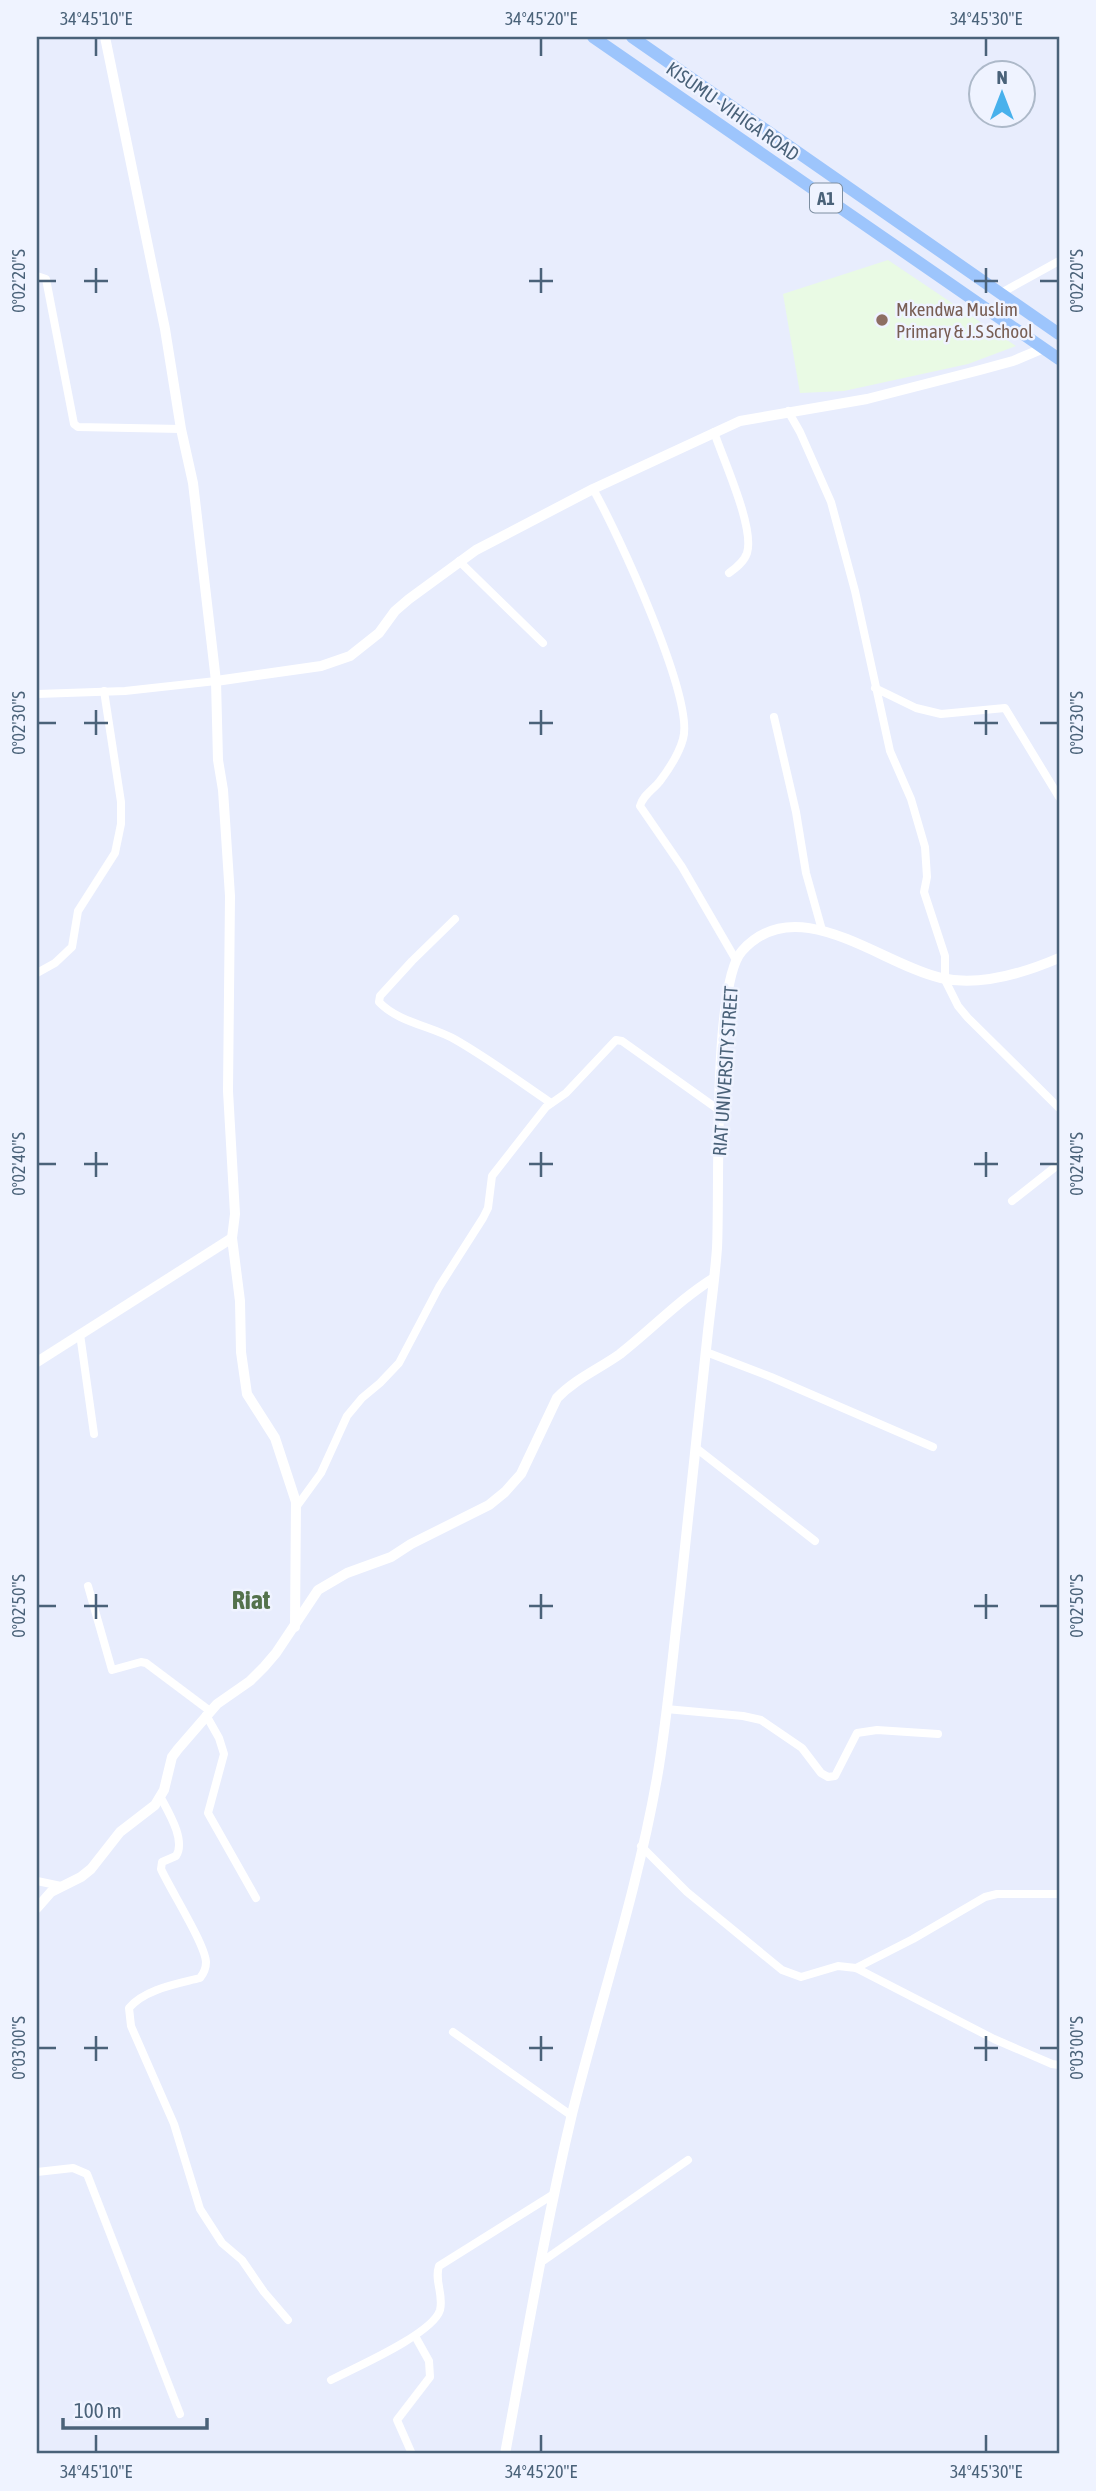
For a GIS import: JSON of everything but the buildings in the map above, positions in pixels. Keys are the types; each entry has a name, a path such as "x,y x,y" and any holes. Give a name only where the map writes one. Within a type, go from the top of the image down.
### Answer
{"highway":[{"name":"KISUMU -VIHIGA ROAD","path":"593,37 1059,359"},
{"name":"KISUMU -VIHIGA ROAD","path":"632,37 1059,334"}],"street":[{"path":"106,37 193,483 216,681 218,760 223,790 230,896 227,1045 235,1214 232,1238 240,1301 241,1352 247,1394 275,1438 297,1506 295,1627"},
{"path":"1001,293 1059,261"},
{"path":"37,276 46,279 74,425 181,429"},
{"path":"37,694 216,681 321,666 350,656 379,633 395,611 409,599 476,550 593,489 714,432 740,421 867,399 981,370 1044,348"},
{"path":"788,411 831,502 855,591 890,751 911,799 925,847 924,892 945,956 945,979 958,1006 968,1018 1059,1108"},
{"path":"714,432 748,535 746,555 729,573"},
{"path":"593,489 618,536 662,642 673,672 684,727 682,741 670,766 640,806 682,867 736,960"},
{"path":"459,561 543,643"},
{"path":"875,688 928,712 953,713 1004,708 1059,797"},
{"path":"37,973 55,963 72,947 78,911 115,853 121,824 121,802 104,691"},
{"path":"774,717 796,812 806,873 822,930"},
{"path":"455,919 380,996 379,1002 412,1022 430,1027 456,1040 551,1103"},
{"name":"RIAT UNIVERSITY STREET","path":"505,2454 554,2194 630,1899 656,1781 714,1278 719,1110 726,1000 736,960 756,939 773,931 790,928 822,930 945,979 997,978 1059,958"},
{"path":"297,1506 321,1473 346,1416 399,1363 439,1287 488,1208 492,1176 546,1107 566,1093 616,1041 619,1040 719,1110"},
{"path":"1012,1201 1059,1164"},
{"path":"37,1362 114,1310 232,1238"},
{"path":"37,1908 51,1892 91,1869 120,1832 161,1798 173,1756 208,1713 264,1667 295,1627 318,1590 346,1573 391,1557 411,1544 489,1505 521,1474 558,1398 565,1390 617,1356 714,1278"},
{"path":"80,1334 94,1434"},
{"path":"706,1352 933,1447"},
{"path":"696,1448 815,1541"},
{"path":"88,1586 112,1671 141,1662 146,1663 208,1713 224,1754 208,1814 256,1898"},
{"path":"666,1709 761,1720 802,1748 821,1773 832,1777 857,1733 877,1730 938,1734"},
{"path":"161,1798 180,1847 176,1856 162,1862 161,1870 189,1921 206,1963 205,1971 200,1978 154,1992 134,2002 129,2008 131,2026 174,2124 201,2209 222,2243 242,2260 288,2320"},
{"path":"641,1846 687,1892 782,1970 801,1977 838,1966 856,1968 994,2039 1059,2065"},
{"path":"37,1881 61,1886"},
{"path":"856,1968 985,1897 997,1894 1059,1894"},
{"path":"453,2032 572,2116"},
{"path":"540,2263 688,2160"},
{"path":"37,2172 73,2168 87,2174 180,2414"},
{"path":"331,2380 415,2336 440,2311 437,2273 439,2266 554,2194"},
{"path":"412,2454 397,2420 430,2377 429,2361 415,2336"}],"shaded area":[{"name":"Mkendwa Muslim Primary & J.S School","path":"888,260 1016,346 968,364 844,391 800,393 783,294"}],"place":[{"name":"Mkendwa Muslim Primary & J.S School","path":"882,320"}],"district":[{"name":"Riat","path":"251,1600"}]}
